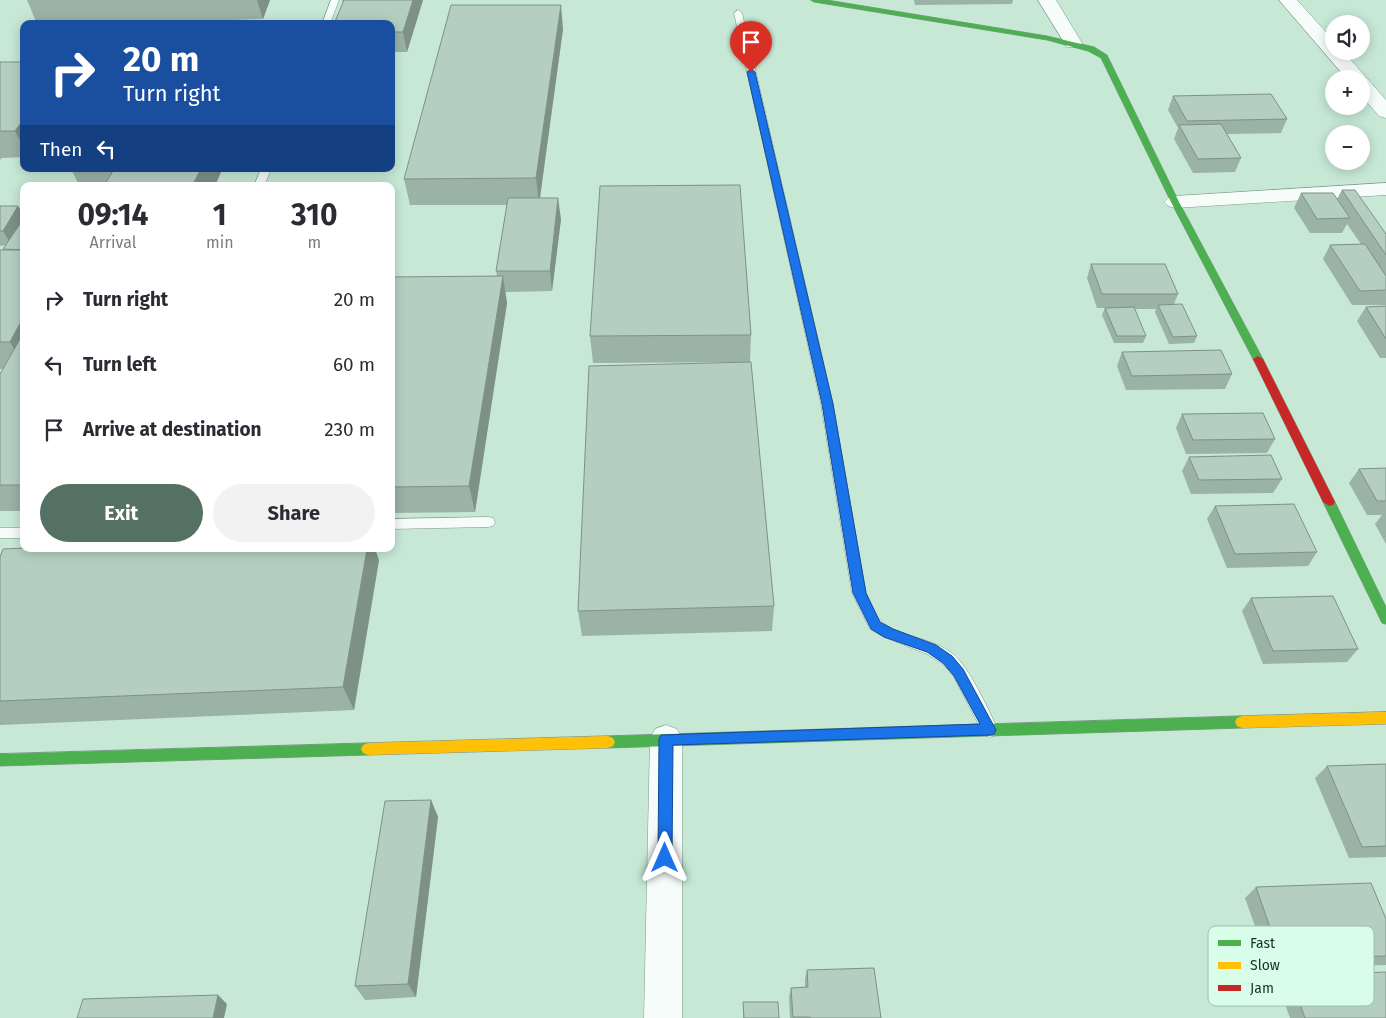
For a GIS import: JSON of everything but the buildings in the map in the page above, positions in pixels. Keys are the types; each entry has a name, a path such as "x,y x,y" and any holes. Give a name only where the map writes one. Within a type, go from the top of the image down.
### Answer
{"street":[{"path":"814,0 1073,44 1091,49 1104,58 1175,202 1261,364 1386,619"},
{"path":"1047,0 1073,44"},
{"path":"1288,0 1349,70"},
{"path":"1370,94 1386,112"},
{"path":"1175,202 1386,189"},
{"path":"0,760 1386,718"},
{"path":"663,1018 666,739"}],"lane":[{"path":"328,20 335,0"},
{"path":"738,14 827,404 860,593 875,625 889,633 932,649 948,659 958,672 990,730"},
{"path":"395,524 488,522"},
{"path":"0,533 20,532"}],"traffic: fast":[{"path":"814,0 1047,38 1091,49 1104,57 1175,202 1258,359"},
{"path":"1329,502 1386,619"},
{"path":"608,742 1242,722"},
{"path":"0,760 368,749"}],"traffic: slow":[{"path":"1242,722 1386,718"},
{"path":"368,749 608,742"}],"traffic: jam":[{"path":"1258,359 1329,502"}],"route":[{"path":"665,858 666,739 990,730 958,672 948,659 932,649 889,633 875,625 860,593 827,404 751,72"}]}
